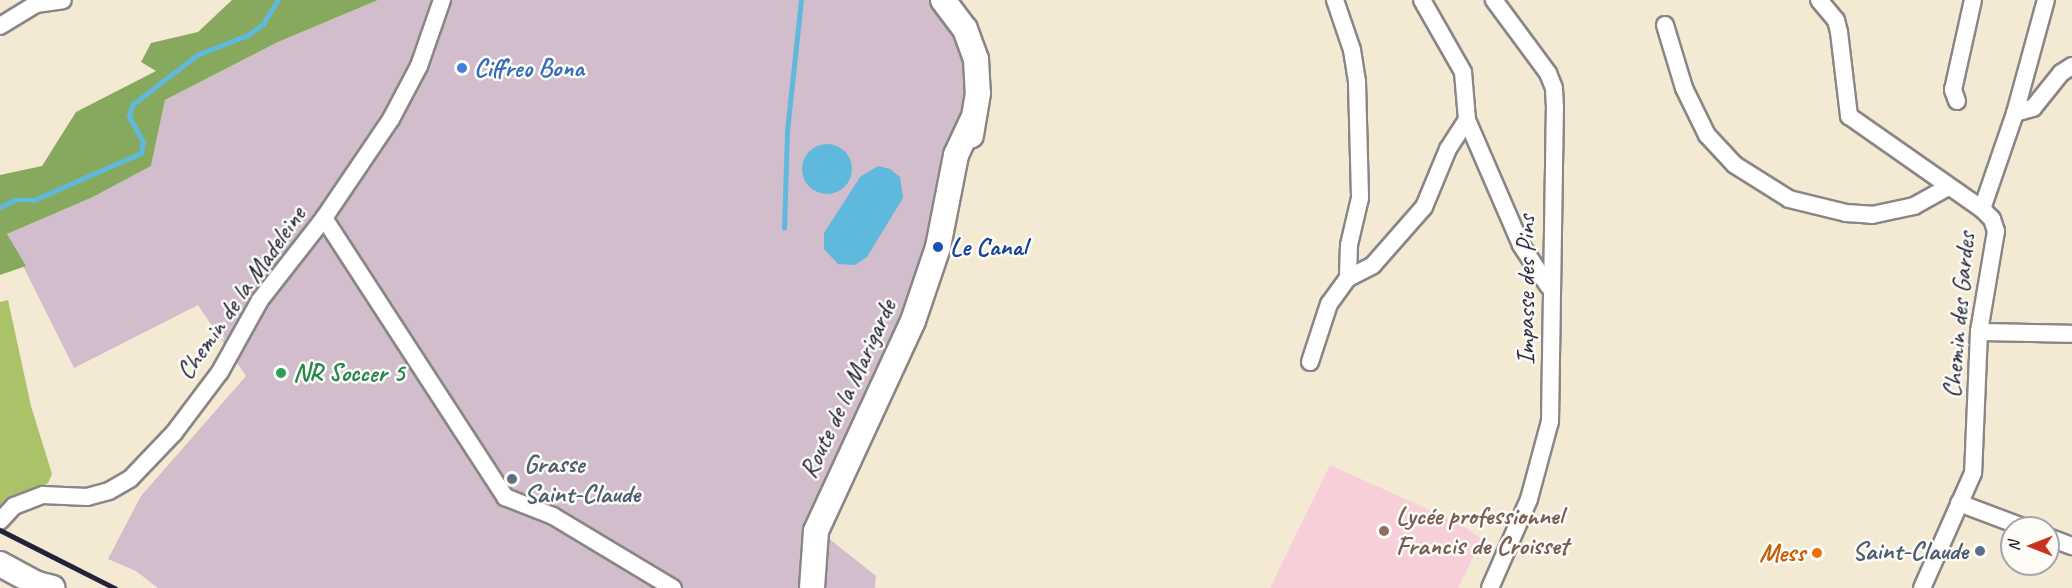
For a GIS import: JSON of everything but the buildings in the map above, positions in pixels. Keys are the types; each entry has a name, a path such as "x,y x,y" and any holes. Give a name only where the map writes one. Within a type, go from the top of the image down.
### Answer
{"main road":[{"name":"Route de la Marigarde","path":"812,588 816,531 913,321 946,214 957,155 972,120 978,93 976,60 965,29 943,0"},
{"path":"0,564 37,584 53,588"}],"street":[{"path":"0,26 36,4 63,0"},
{"name":"Chemin de la Madeleine","path":"0,521 15,506 43,495 87,497 130,479 174,433 220,372 260,300 324,218 391,119 419,66 442,0"},
{"path":"1335,0 1352,50 1357,82 1360,198 1349,245 1348,278"},
{"path":"1422,0 1463,72 1467,120 1521,245 1549,287"},
{"name":"Impasse des Pins","path":"1490,588 1516,534 1546,445 1550,421 1549,287 1554,88 1534,52 1494,0"},
{"name":"Chemin des Gardes","path":"1819,0 1836,20 1839,32 1843,95 1849,116 1947,188 1982,209 1992,219 1996,231 1979,332 1973,473 1922,588"},
{"path":"1957,101 1953,90 1973,0"},
{"path":"1982,209 2015,113 2046,0"},
{"path":"1665,25 1684,88 1707,135 1735,165 1789,199 1811,206 1872,214 1914,206 1947,188"},
{"path":"2015,113 2033,108 2061,73 2072,66"},
{"path":"1310,362 1329,304 1348,278 1373,265 1425,207 1448,149 1467,120"},
{"path":"324,218 505,497 553,516 673,588"},
{"path":"1979,332 2072,334"},
{"path":"1959,503 2000,519"}],"shaded area":[{"path":"378,0 932,0 961,23 981,104 909,316 818,530 876,576 875,588 158,588 136,571 108,559 141,496 246,376 198,305 74,368 7,234 93,197 151,166 165,100 278,42"},
{"name":"Lycée professionnel Francis de Croisset","path":"1330,465 1460,524 1482,539 1458,588 1270,588"}],"green space":[{"path":"232,0 378,0 278,42 165,100 151,166 93,197 7,234 26,266 0,275 0,175 42,166 76,112 156,71 141,62 151,43 198,32"},
{"path":"8,300 31,406 52,474 48,483 0,510 0,302"}],"water":[{"path":"827,144 836,146 847,155 852,169 850,178 841,189 827,194 818,192 807,183 802,169 804,160 813,149"},
{"path":"878,166 890,169 900,177 903,198 867,257 855,265 838,264 824,249 824,233 860,177"}],"waterway":[{"path":"0,207 15,200 34,200 141,153 143,142 129,117 132,105 197,55 248,35 263,24 278,0"},
{"path":"784,228 787,131 801,0"}],"railway":[{"path":"0,530 115,588"}],"place":[{"name":"Ciffreo Bona","path":"462,68"},
{"name":"Le Canal","path":"938,247"},
{"name":"NR Soccer 5","path":"281,373"},
{"name":"Grasse Saint-Claude","path":"512,479"},
{"name":"Lycée professionnel Francis de Croisset","path":"1384,531"},
{"name":"Saint-Claude","path":"1980,551"},
{"name":"Mess","path":"1817,553"}]}
